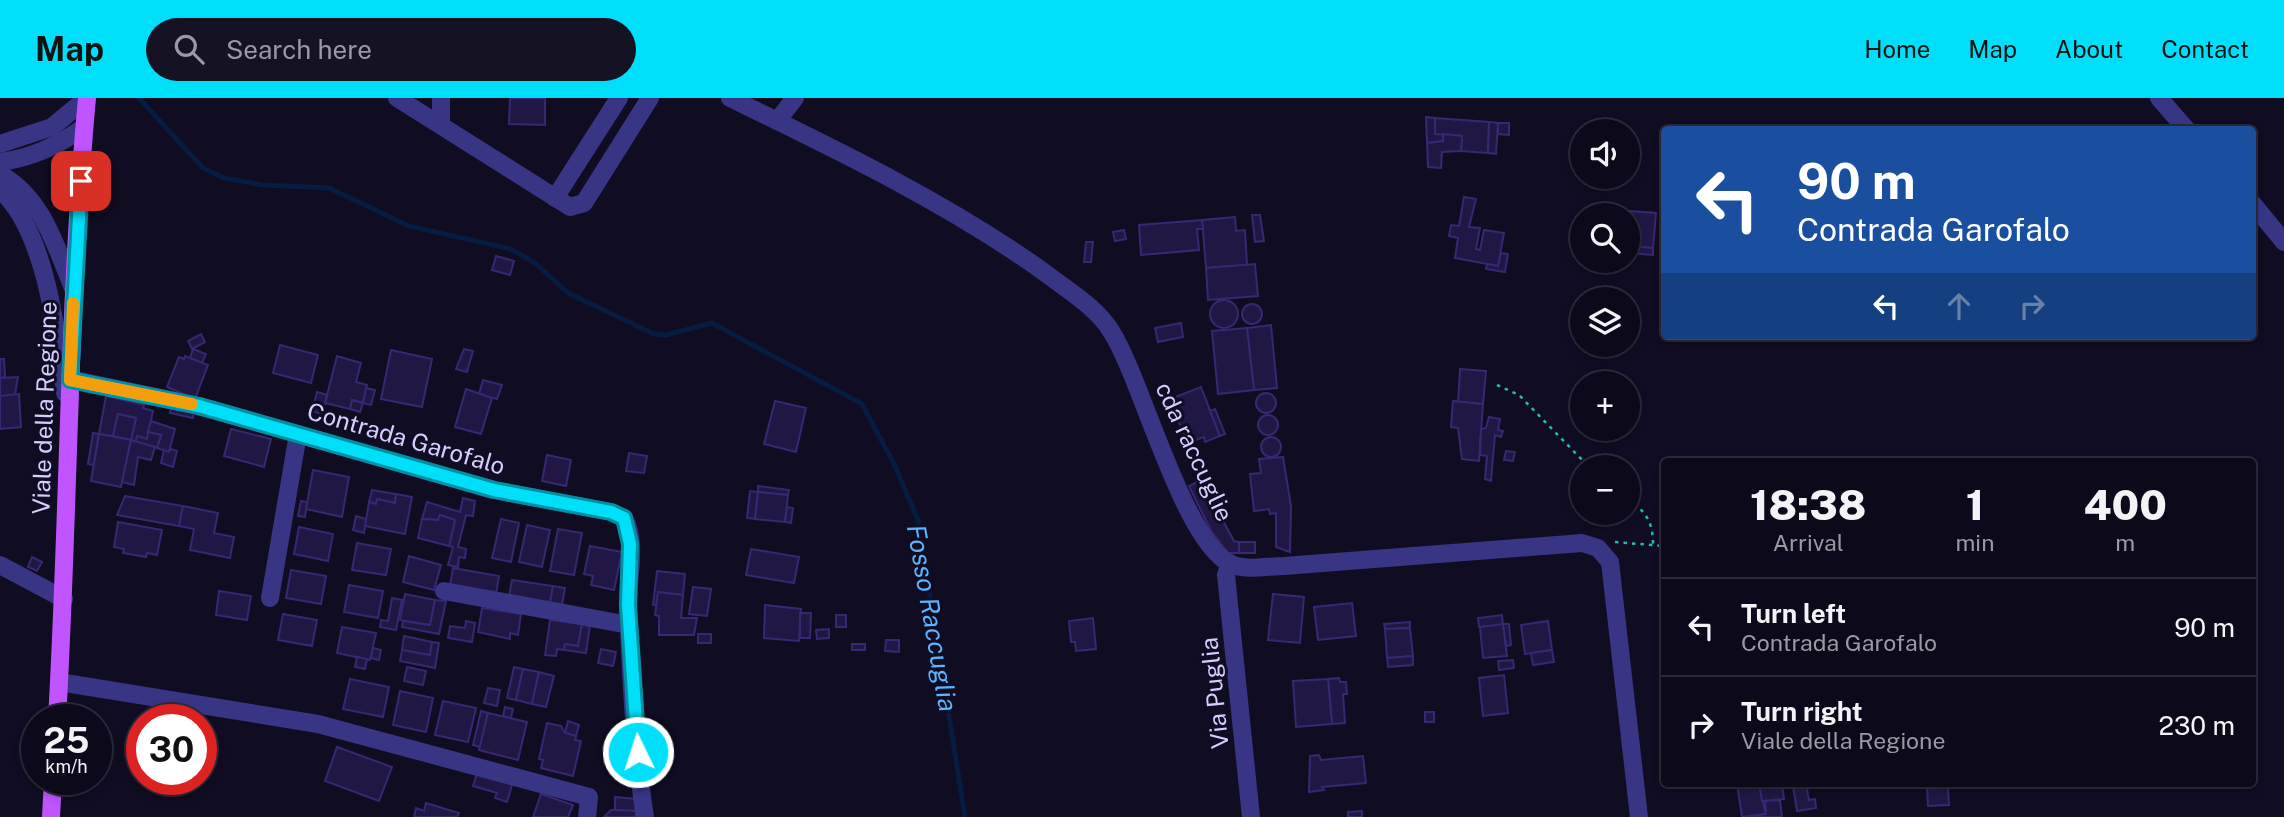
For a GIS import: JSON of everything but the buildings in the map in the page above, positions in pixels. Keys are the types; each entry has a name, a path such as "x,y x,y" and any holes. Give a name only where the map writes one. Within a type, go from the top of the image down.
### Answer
{"main road":[{"name":"Viale della Regione","path":"58,704 64,599 73,288 87,98"},
{"path":"51,817 52,795"}],"street":[{"path":"0,144 52,127 87,98"},
{"path":"397,98 570,207 583,203 650,98"},
{"path":"441,125 442,98"},
{"path":"555,198 619,98"},
{"name":"cda raccuglie","path":"730,98 959,215 1001,241 1090,306 1111,331 1198,527 1230,564"},
{"path":"777,121 795,98"},
{"path":"2159,98 2184,126"},
{"path":"0,162 23,159 50,148 84,127"},
{"path":"0,174 18,184 32,198 73,288"},
{"path":"0,190 23,219 45,278 69,418"},
{"path":"2256,208 2284,242"},
{"name":"Contrada Garofalo","path":"70,380 199,406 494,490 611,512 624,518 630,544 629,625 639,777 645,817"},
{"path":"270,598 298,434"},
{"path":"1230,564 1245,568 1284,566 1583,542 1598,548 1610,562 1639,817"},
{"name":"Via Puglia","path":"1230,564 1226,575 1251,817"},
{"path":"0,565 64,599"},
{"path":"444,591 629,625"},
{"path":"59,682 318,724 590,797 587,817"}],"path":[{"path":"1497,385 1519,396 1577,455"},
{"path":"1640,507 1653,524 1653,545"},
{"path":"1598,548 1612,542 1661,546"}],"waterway":[{"name":"Fosso Raccuglia","path":"139,98 203,168 224,178 263,185 329,188 409,226 511,249 535,263 568,293 654,334 666,335 712,323 862,404 894,464 918,520 965,817"}],"slow traffic":[{"path":"73,303 70,380 192,404"}],"route":[{"path":"81,181 70,380 199,406 494,490 611,512 624,518 630,544 628,605 638,752"}]}
